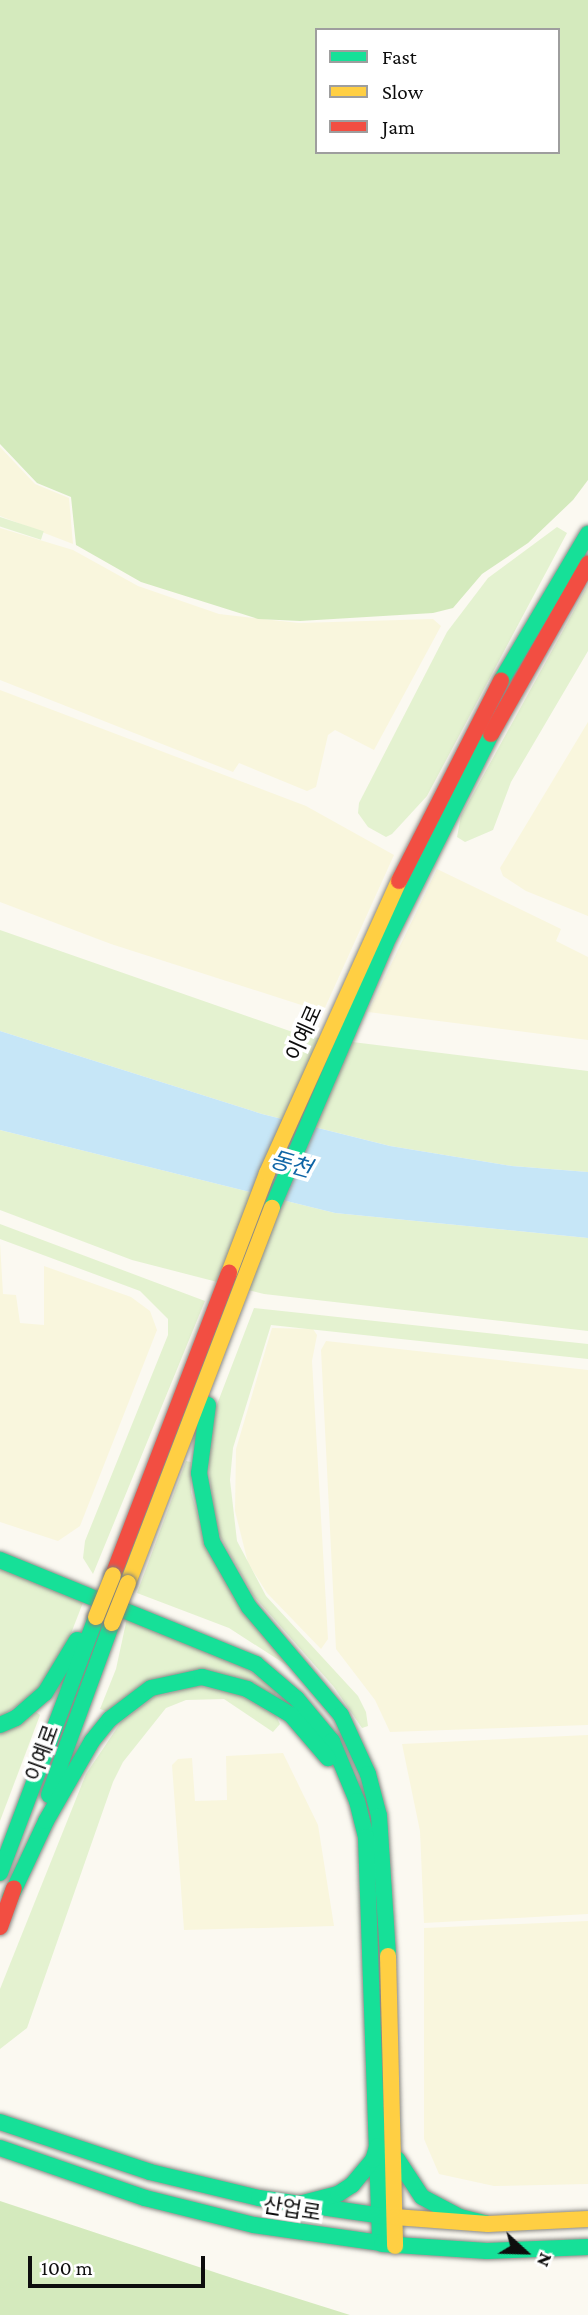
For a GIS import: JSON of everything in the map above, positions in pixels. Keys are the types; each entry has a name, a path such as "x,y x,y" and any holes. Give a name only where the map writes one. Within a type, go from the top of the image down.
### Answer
{"main road":[{"name":"이예로","path":"0,1873 94,1616 113,1575 320,1050 438,798 588,534"},
{"name":"이예로","path":"10,1898 128,1583 335,1055 456,800 588,564"},
{"path":"232,1316 200,1443 200,1486 206,1526 230,1579 249,1606 346,1723 368,1774 383,1854 387,2245"},
{"path":"0,1550 237,1642 286,1673 324,1712 360,1770 383,1854"},
{"path":"0,1560 231,1651 263,1670 297,1699 332,1741 357,1801 366,1837 386,2145 401,2172 422,2197 460,2217 488,2224"},
{"path":"0,1725 16,1718 45,1693 94,1616"},
{"path":"0,1927 10,1898 46,1821 92,1741 130,1702 175,1679 225,1681 290,1715 336,1770 366,1837"},
{"name":"산업로","path":"0,2122 150,2172 299,2204 387,2217 488,2224 588,2219"},
{"path":"299,2204 338,2194 352,2185 386,2145"},
{"name":"산업로","path":"0,2148 145,2198 254,2225 387,2245 487,2251 588,2247"}],"shaded area":[{"path":"0,447 35,484 69,498 73,544 0,516"},
{"path":"0,528 73,550 138,586 219,614 299,623 433,619 441,626 374,750 335,730 328,735 316,787 307,791 239,763 233,772 0,680"},
{"path":"0,690 306,806 394,855 323,1012 111,944 0,902"},
{"path":"588,722 588,916 526,891 503,876 500,868"},
{"path":"437,869 561,929 556,941 588,957 588,1040 368,1012"},
{"path":"0,1243 3,1294 16,1295 20,1323 44,1325 44,1266 131,1297 150,1311 157,1330 80,1526 58,1541 0,1522"},
{"path":"272,1328 313,1329 317,1335 312,1361 328,1639 321,1649 267,1593 248,1563 235,1511 236,1449"},
{"path":"326,1341 588,1370 588,1725 390,1732 375,1700 336,1649 321,1350"},
{"path":"588,1735 588,1914 424,1923 420,1831 402,1744"},
{"path":"283,1753 318,1825 334,1926 184,1930 172,1765 178,1759 192,1758 195,1801 227,1800 226,1756"},
{"path":"588,1921 588,2184 494,2186 439,2174 424,2139 424,1928"}],"green space":[{"path":"0,0 588,0 588,480 573,500 528,543 482,574 453,608 433,613 300,621 258,619 141,582 76,545 71,497 37,483 0,444"},
{"path":"0,517 44,531 41,540 0,526"},
{"path":"557,527 567,533 427,796 392,834 386,837 368,827 358,813 359,803 447,632 488,578"},
{"path":"588,585 588,651 511,782 493,830 465,842 457,837 461,816"},
{"path":"0,930 304,1036 588,1071 588,1172 512,1166 390,1146 262,1114 0,1031"},
{"path":"0,1130 335,1213 588,1238 588,1331 264,1294 132,1260 0,1210"},
{"path":"0,1224 205,1301 93,1574 83,1558 85,1541 168,1335 168,1319 140,1291 0,1239"},
{"path":"254,1308 588,1344 588,1359 271,1325 233,1448 230,1480 237,1541 266,1596 358,1696 366,1712 368,1726 362,1728 334,1687 253,1595 215,1527 208,1459 216,1407"},
{"path":"186,1461 191,1462 191,1492 209,1553 288,1666 229,1628 137,1593"},
{"path":"0,1567 84,1600 70,1636 36,1693 0,1717"},
{"path":"127,1618 230,1658 279,1690 273,1697 222,1674 109,1712 100,1709 116,1669"},
{"path":"197,1686 237,1693 276,1716 280,1724 273,1732 224,1699 186,1700 166,1708 123,1762 113,1782 27,2028 0,2049 0,1989 86,1774 121,1722 154,1697"},
{"path":"36,1712 40,1715 0,1821 0,1733"},
{"path":"0,2201 223,2275 350,2315 0,2315"}],"water":[{"name":"동천","path":"0,1031 262,1114 390,1146 512,1166 588,1172 588,1238 335,1213 0,1130"}],"traffic: fast":[{"path":"501,681 588,534"},
{"path":"272,1208 385,945 491,734"},
{"path":"208,1405 199,1473 212,1542 249,1607 341,1715 368,1774 379,1816 388,1956"},
{"path":"0,1560 256,1664 297,1699 332,1741 357,1801 366,1837 380,2243"},
{"path":"0,1873 96,1617"},
{"path":"49,1795 112,1623"},
{"path":"0,1725 16,1718 45,1693 77,1640"},
{"path":"10,1898 46,1821 92,1741 110,1719 151,1688 202,1677 247,1689 291,1715 328,1758"},
{"path":"0,2122 150,2172 259,2198 389,2217"},
{"path":"299,2204 338,2194 352,2185 373,2160 377,2147"},
{"path":"0,2148 145,2198 254,2225 380,2243"},
{"path":"397,2159 422,2197 460,2217 488,2224"},
{"path":"382,2244 487,2251 588,2247"}],"traffic: slow":[{"path":"229,1273 267,1173 399,881"},
{"path":"128,1583 272,1208"},
{"path":"96,1617 113,1575"},
{"path":"112,1623 128,1583"},
{"path":"388,1956 395,2246"},
{"path":"395,2217 488,2224 588,2219"}],"traffic: jam":[{"path":"491,734 588,564"},
{"path":"399,881 501,681"},
{"path":"113,1575 229,1273"},
{"path":"0,1927 14,1888"}]}
